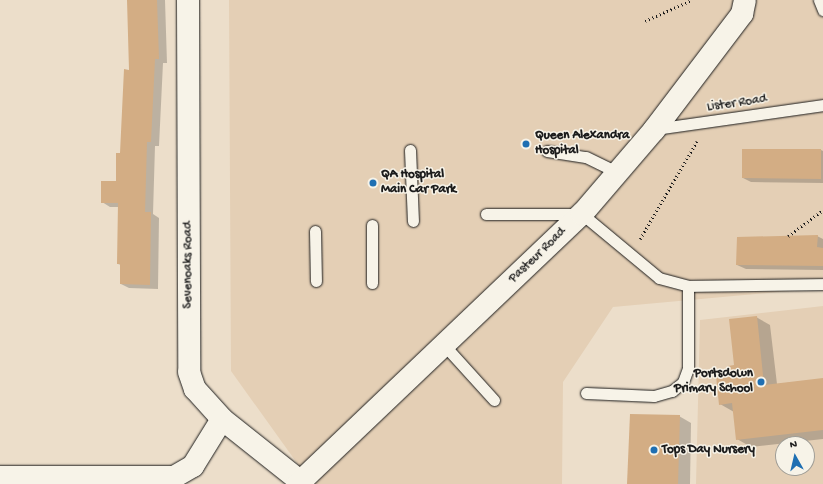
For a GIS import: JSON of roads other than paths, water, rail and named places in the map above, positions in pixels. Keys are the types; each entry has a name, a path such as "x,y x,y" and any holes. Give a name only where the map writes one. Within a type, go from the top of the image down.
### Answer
{"street":[{"name":"Sevenoaks Road","path":"188,0 189,372 195,389 222,419 299,482"},
{"name":"Pasteur Road","path":"299,482 445,346 582,214 619,173 654,130 742,14 744,0"},
{"path":"0,476 175,480 193,466 222,419"}],"lane":[{"path":"819,0 823,10"},
{"name":"Lister Road","path":"654,130 823,105"},
{"path":"410,150 413,221"},
{"path":"547,151 586,157 619,173"},
{"path":"486,214 582,214 659,278 688,286 823,284"},
{"path":"372,225 372,283"},
{"path":"315,231 316,281"},
{"path":"586,393 654,396 672,391 683,382 688,368 688,286"},
{"path":"445,346 494,400"}],"place":[{"name":"Queen Alexandra Hospital","path":"526,144"},
{"name":"QA Hospital Main Car Park","path":"373,183"},
{"name":"Portsdown Primary School","path":"761,382"},
{"name":"Tops Day Nursery","path":"654,450"}]}
